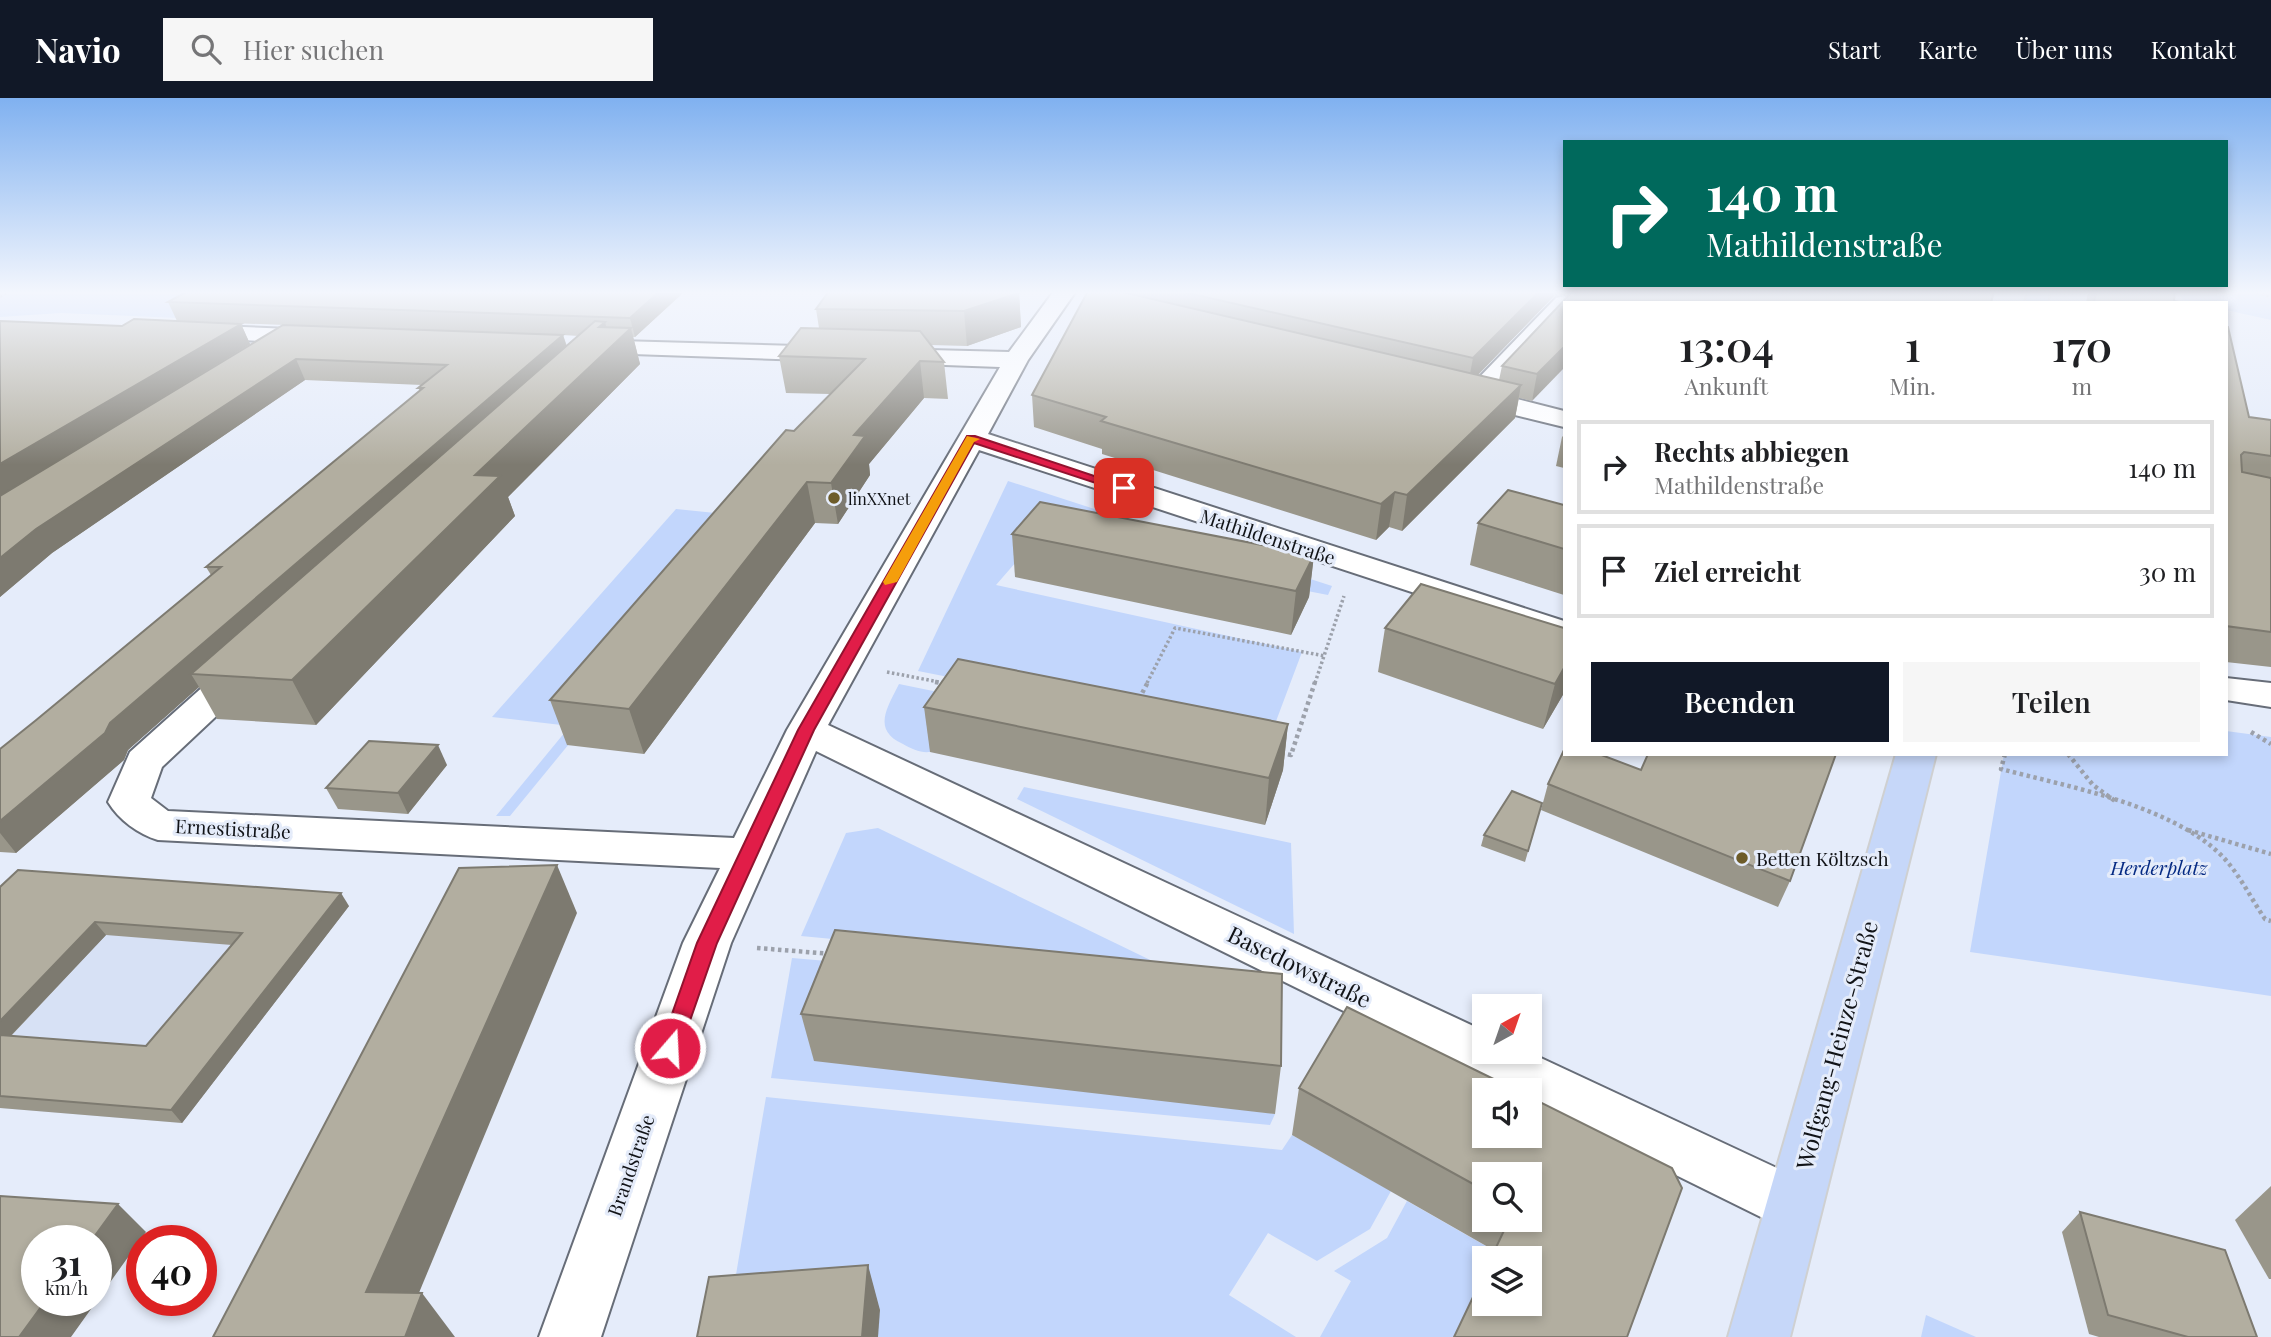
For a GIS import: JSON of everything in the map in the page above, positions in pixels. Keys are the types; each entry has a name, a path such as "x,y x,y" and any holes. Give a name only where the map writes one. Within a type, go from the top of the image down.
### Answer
{"main road":[{"name":"Wolfgang-Heinze-Straße","path":"1759,1337 1915,756"}],"street":[{"path":"251,358 266,349"},
{"path":"561,360 592,349"},
{"path":"656,349 1016,360"},
{"name":"Brandstraße","path":"570,1337 707,943 806,730 1024,349"},
{"path":"1475,397 1521,349"},
{"path":"1441,389 1563,419"},
{"name":"Mathildenstraße","path":"971,438 1563,632"},
{"name":"Ernestistraße","path":"272,645 144,761 129,802 158,825 749,854"},
{"path":"2228,689 2271,695"},
{"name":"Basedowstraße","path":"806,730 1793,1204"}],"path":[{"path":"1277,752 1291,755 1354,564"},
{"path":"1133,709 1175,628 1325,656"},
{"path":"845,663 952,685"},
{"path":"2251,733 2271,744"},
{"path":"2004,756 2001,769 2118,803 2181,828 2271,854"},
{"path":"2070,756 2092,785 2118,803"},
{"path":"2181,828 2219,853 2265,919 2271,921"},
{"path":"707,943 846,955"}],"shaded area":[{"path":"88,887 349,906 182,1123 0,1108 0,975"}],"green space":[{"path":"1008,481 1332,586 1328,595 1037,538 996,585 1302,652 1269,740 918,671"},
{"path":"676,509 755,517 510,816 496,816 570,726 492,717"},
{"path":"899,684 1011,707 930,752 919,751 893,738 885,725 887,710"},
{"name":"Herderplatz","path":"2228,731 2271,737 2271,996 1970,952 2004,756 2228,756"},
{"path":"1024,787 1291,843 1294,934 1017,799"},
{"path":"878,828 1173,971 801,936 846,833"},
{"path":"792,958 886,966 1125,1095 1275,1114 1270,1125 771,1078"},
{"path":"766,1097 1282,1150 1292,1135 1391,1191 1370,1229 1317,1261 1268,1233 1229,1295 1296,1337 878,1337 728,1322"},
{"path":"1407,1201 1486,1246 1472,1246 1472,1309 1459,1337 1320,1337 1351,1281 1334,1271 1387,1238"},
{"path":"1926,1315 1976,1337 1921,1337"}],"building":[{"path":"0,349 198,349 0,464"},
{"path":"244,349 547,349 110,723 105,733 0,821 0,749 221,567 206,567 423,388 418,388 447,365 296,359 36,529 0,558 0,496"},
{"path":"563,349 609,349 475,475 500,476 292,680 191,674"},
{"path":"785,349 934,349 944,362 920,361 854,435 865,436 831,483 807,482 629,709 550,700 786,430 794,431 865,359 779,356"},
{"path":"1057,349 1366,349 1521,385 1407,495 1395,492 1381,504 1101,421 1106,417 1032,395"},
{"path":"1433,349 1482,349 1473,358"},
{"path":"1518,349 1562,349 1537,374 1502,366"},
{"path":"2228,349 2233,349 2249,417 2271,420 2271,456 2244,452 2241,455 2242,472 2271,478 2271,632 2228,626"},
{"path":"1508,490 1563,505 1563,549 1478,523"},
{"path":"1040,502 1314,555 1296,591 1012,534"},
{"path":"1421,584 1563,628 1563,670 1555,684 1385,628"},
{"path":"958,659 1288,724 1269,778 924,707"},
{"path":"369,741 438,745 398,793 326,788"},
{"path":"1563,752 1563,756 1604,756 1641,770 1647,756 1835,756 1790,881 1548,784"},
{"path":"1512,791 1542,803 1528,851 1484,835"},
{"path":"557,865 366,1292 422,1293 405,1337 213,1337 459,868"},
{"path":"18,870 341,893 171,1110 0,1096 0,1035 146,1046 242,933 95,922 0,1021 0,887"},
{"path":"835,930 1282,974 1281,1066 801,1014"},
{"path":"1347,1007 1492,1078 1472,1078 1472,1148 1542,1148 1542,1103 1672,1168 1682,1188 1627,1337 1454,1337 1472,1299 1472,1316 1542,1316 1542,1246 1497,1246 1503,1232 1542,1232 1542,1162 1472,1162 1472,1183 1299,1088"},
{"path":"0,1196 118,1204 103,1225 21,1225 21,1316 34,1316 19,1337 0,1337"},
{"path":"2080,1212 2225,1250 2257,1337 2188,1337 2108,1315"},
{"path":"868,1265 862,1337 697,1337 709,1277"}],"slow traffic":[{"path":"890,582 971,438 974,439"}],"place":[{"name":"linXXnet","path":"834,498"},
{"name":"Betten Költzsch","path":"1742,858"}],"route":[{"path":"670,1048 707,943 806,730 971,438 1124,488"}]}
